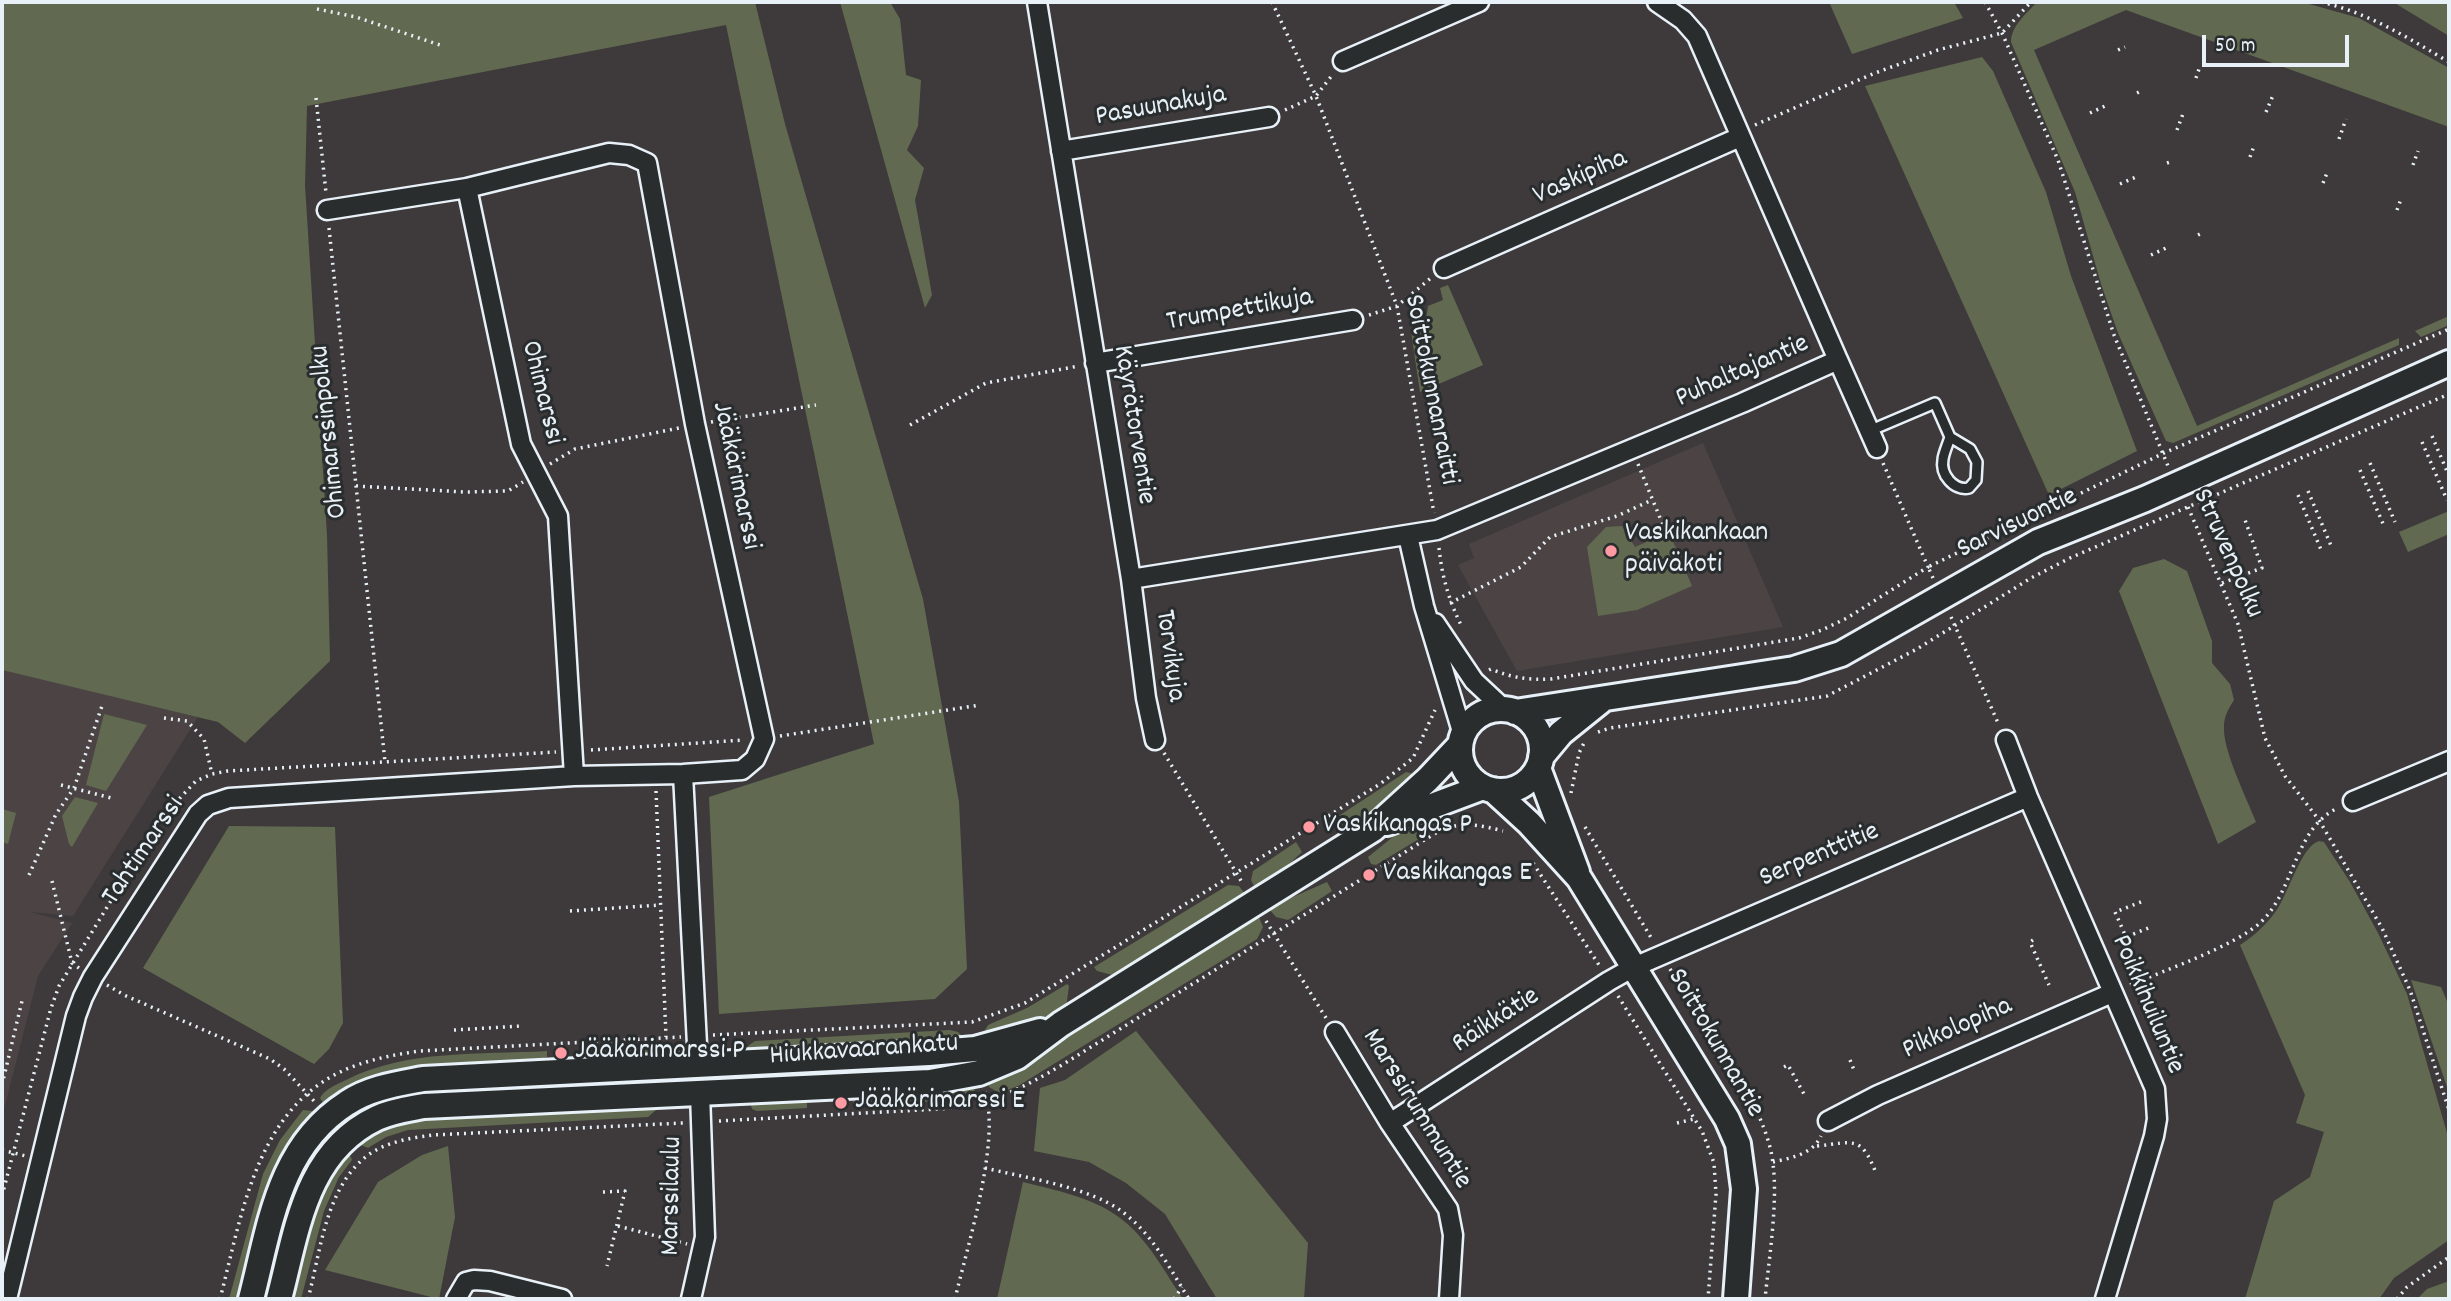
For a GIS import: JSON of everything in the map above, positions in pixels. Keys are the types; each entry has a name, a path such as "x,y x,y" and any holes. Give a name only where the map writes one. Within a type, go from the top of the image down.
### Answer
{"street":[{"name":"Käyrätorventie","path":"1038,2 1131,579"},
{"path":"1343,61 1479,2"},
{"name":"Puhaltajantie","path":"1408,536 1437,530 1838,360 1697,37 1682,20 1657,2"},
{"name":"Pasuunakuja","path":"1061,151 1269,117"},
{"name":"Vaskipiha","path":"1444,268 1740,137"},
{"name":"Jääkärimarssi","path":"327,210 467,188 609,153 629,155 647,163 695,424 764,739"},
{"name":"Ohimarssi","path":"467,188 521,444 558,516 574,776"},
{"name":"Trumpettikuja","path":"1095,363 1353,320"},
{"path":"1838,360 1877,448"},
{"name":"Sarvisuontie","path":"1509,711 1603,700 1794,669 1841,654 2038,542 2174,486 2449,363"},
{"path":"1131,579 1408,536 1424,606 1452,694 1462,740 1460,755 1467,773 1488,789 1503,791 1523,785 1540,762 1539,734 1533,725 1509,711 1474,681 1424,606"},
{"name":"Torvikuja","path":"1131,579 1146,698 1155,740"},
{"name":"Sarvisuontie","path":"1540,762 1561,733 1603,700"},
{"path":"1462,740 1474,720 1482,714 1509,711"},
{"path":"700,1093 683,774 742,770 755,759 764,739"},
{"name":"Hiukkavaarankatu","path":"279,1299 313,1181 327,1157 346,1138 377,1118 424,1106 930,1082 979,1073 1017,1057 1060,1024 1373,829 1428,779 1462,740"},
{"name":"Poikkihuiluntie","path":"2006,740 2112,993 2152,1078 2157,1101 2154,1136 2105,1299"},
{"path":"2353,801 2449,761"},
{"name":"Soittokunnantie","path":"1540,762 1552,808 1566,838 1579,878"},
{"name":"Tahtimarssi","path":"7,1299 76,1016 93,977 198,814 208,805 229,798 574,776 683,774"},
{"name":"Hiukkavaarankatu","path":"1373,829 1488,789"},
{"name":"Soittokunnantie","path":"1488,789 1529,823 1579,878 1727,1119 1738,1144 1745,1189 1736,1299"},
{"name":"Serpenttitie","path":"1634,967 2028,797"},
{"name":"Räikkätie","path":"1390,1123 1634,967"},
{"name":"Pikkolopiha","path":"1828,1121 1878,1094 2112,993"},
{"name":"Hiukkavaarankatu","path":"251,1299 276,1199 289,1165 308,1137 347,1103 389,1085 423,1079 975,1049 1060,1024"},
{"name":"Marssirummuntie","path":"1335,1032 1390,1123 1448,1209 1453,1235 1448,1299"},
{"name":"Marssilaulu","path":"691,1299 705,1237 700,1093"},
{"path":"456,1299 466,1282 481,1280 562,1299"}],"lane":[{"path":"1869,431 1934,403 1950,437 1970,449 1977,462 1976,480 1969,488 1961,490 1949,483 1942,463 1950,437"}],"path":[{"name":"Soittokunnanraitti","path":"1272,2 1316,96 1397,306 1437,530 1441,575 1450,603 1462,627"},
{"name":"Struvenpolku","path":"1985,2 2002,33 2058,160 2109,323 2165,453 2174,486 2189,508 2222,583 2245,648 2265,738 2285,776 2319,820 2382,928 2410,990 2449,1110"},
{"path":"1740,137 1747,128 1875,73 1938,50 2002,33 2031,2"},
{"path":"2321,2 2360,13 2449,62"},
{"path":"317,9 356,17 443,46"},
{"path":"2118,50 2125,47"},
{"path":"1269,117 1316,96 1343,61"},
{"path":"2196,78 2200,66"},
{"path":"2137,93 2143,90"},
{"path":"2266,113 2274,93"},
{"name":"Ohimarssinpolku","path":"316,98 385,762"},
{"path":"2090,113 2105,106"},
{"path":"2177,130 2184,111"},
{"path":"2339,139 2346,119"},
{"path":"2250,157 2254,146"},
{"path":"2413,165 2418,151"},
{"path":"2167,163 2174,161"},
{"path":"2323,183 2327,173"},
{"path":"2120,184 2136,177"},
{"path":"2397,210 2401,199"},
{"path":"2198,235 2204,232"},
{"path":"2151,255 2166,248"},
{"path":"1353,320 1397,306 1444,268"},
{"path":"911,425 986,383 1095,363"},
{"path":"1569,800 1579,753 1584,741 1596,733 1610,728 1827,696 1917,649 2031,578 2070,558 2449,394"},
{"path":"356,486 465,492 508,491 575,449 695,424 816,405"},
{"path":"2432,436 2449,476"},
{"path":"2422,442 2447,500"},
{"path":"1474,681 1491,669 1510,677 1551,679 1776,643 1822,630 1847,618 1928,567 1877,448"},
{"path":"1632,449 1665,530"},
{"path":"2370,463 2395,522"},
{"path":"2360,470 2384,526"},
{"path":"2308,491 2332,548"},
{"path":"2298,495 2322,552"},
{"path":"1450,603 1521,566 1550,537 1618,516 1652,500"},
{"path":"2222,583 2262,568 2244,517"},
{"path":"220,1299 251,1182 275,1130 309,1093 354,1066 387,1056 420,1051 934,1025 972,1022 998,1014 1026,1003 1380,783 1413,758 1431,716 1440,702 1452,694"},
{"path":"29,875 56,814 74,788 103,703"},
{"path":"2,1196 59,986 162,817 196,781 212,774 764,739 980,705"},
{"path":"164,718 187,721 204,739 212,774"},
{"path":"1155,740 1236,873"},
{"path":"652,746 666,1037"},
{"path":"61,785 115,799"},
{"path":"2112,993 2243,934 2261,922 2280,896 2319,820 2330,811 2353,801"},
{"path":"308,1299 337,1195 362,1159 390,1145 433,1135 957,1108 989,1102 1020,1090 1062,1065 1439,831 1454,824 1476,824 1506,832"},
{"path":"1529,856 1709,1146 1716,1177 1708,1299"},
{"path":"52,880 72,963 124,995 270,1059 309,1093"},
{"path":"2141,902 2115,912 2126,937 2151,927"},
{"path":"570,911 660,905"},
{"path":"1274,934 1335,1032"},
{"path":"2033,940 2030,942 2049,985"},
{"path":"2,1085 22,1001"},
{"path":"454,1030 521,1026"},
{"path":"1850,1060 1854,1070"},
{"path":"1784,1067 1788,1065 1804,1094"},
{"path":"956,1299 985,1168 990,1127 989,1102 979,1073"},
{"path":"1677,1123 1694,1119"},
{"path":"1817,1146 1828,1121"},
{"path":"1773,1162 1796,1157 1817,1146 1849,1143 1860,1145 1868,1152 1876,1173"},
{"path":"985,1168 1083,1193 1124,1213 1157,1248 1189,1299"},
{"path":"603,1192 625,1191 607,1266"},
{"path":"618,1226 688,1245"},
{"path":"2397,1299 2407,1287 2449,1257"},
{"path":"1174,1299 1182,1287"}],"shaded area":[{"name":"Vaskikankaan päiväkoti","path":"1703,443 1783,627 1517,671 1458,565 1474,558 1469,544"},
{"path":"2,670 198,717 73,916 30,912 72,923 38,976 2,1117"}],"green space":[{"path":"2,2 755,2 785,124 923,599 959,802 967,969 935,999 719,1014 709,797 874,744 726,25 307,106 305,185 327,535 330,661 245,743 218,722 2,670"},
{"path":"840,2 890,2 900,19 906,75 921,80 918,126 907,150 924,168 915,200 932,295 925,308"},
{"path":"1829,2 1954,2 1963,18 1852,54"},
{"path":"2037,2 2302,2 2359,18 2449,68 2449,127 2126,10 2034,50 2197,426 2399,338 2399,345 2173,443 2166,441 2118,333 2075,192 2011,42 2017,25"},
{"path":"2393,2 2449,3 2449,36"},
{"path":"1982,57 1993,71 2046,192 2071,276 2137,451 2049,495 1865,86"},
{"path":"1448,285 1483,365 1420,392 1411,332 1425,326 1428,306 1443,300 1440,288"},
{"path":"2449,316 2449,325 2421,337 2415,331"},
{"path":"2449,511 2449,534 2408,552 2399,532"},
{"path":"1622,526 1635,547 1669,532 1692,586 1637,610 1598,616 1587,547 1606,527"},
{"path":"2164,559 2187,571 2212,641 2212,663 2230,684 2234,700 2225,719 2224,736 2256,822 2218,844 2119,591 2133,568"},
{"path":"104,714 147,725 106,791 86,785"},
{"path":"1406,772 1418,775 1376,811 1342,826 1337,817"},
{"path":"75,797 98,803 72,847 62,816"},
{"path":"2,809 16,813 8,844 2,842"},
{"path":"1441,813 1442,818 1437,828 1376,865 1371,864 1368,857 1399,832"},
{"path":"229,826 335,827 343,1023 329,1049 314,1064 143,968"},
{"path":"2319,841 2324,842 2350,882 2407,994 2449,1140 2449,1240 2394,1278 2379,1299 2245,1299 2274,1201 2310,1177 2324,1132 2296,1123 2305,1095 2240,945 2260,930 2272,916 2281,904 2306,852"},
{"path":"1296,842 1302,852 1256,890 1251,880 1253,871"},
{"path":"1327,882 1332,891 1288,920 1276,917 1268,908"},
{"path":"1228,885 1239,886 1245,894 1243,899 1116,976 1097,971 1094,967"},
{"path":"1258,915 1263,927 1257,939 1018,1086 999,1093 989,1087 988,1082"},
{"path":"2411,980 2441,987 2449,1006 2449,1093"},
{"path":"1067,984 1066,1008 1031,1027 982,1035 988,1025 1027,1008"},
{"path":"950,1030 958,1032 966,1040 747,1054 748,1046 755,1041"},
{"path":"1136,1031 1308,1243 1304,1299 1217,1299 1165,1214 1126,1183 1089,1162 1034,1151 1040,1088 1065,1080"},
{"path":"648,1047 654,1052 654,1060 593,1055 593,1049"},
{"path":"547,1051 547,1057 327,1109 320,1098 328,1089 369,1070 394,1063 444,1055"},
{"path":"968,1058 970,1066 940,1072 749,1083 748,1070"},
{"path":"653,1075 654,1088 423,1100 346,1129 337,1120 392,1092"},
{"path":"974,1083 975,1093 971,1099 853,1106 853,1101 900,1090"},
{"path":"749,1098 807,1103 807,1108 757,1111 752,1109"},
{"path":"656,1103 656,1110 648,1117 408,1130 386,1137 368,1148 356,1140 398,1118"},
{"path":"303,1110 312,1111 317,1118 244,1299 229,1299 263,1174 280,1140"},
{"path":"327,1128 336,1138 273,1299 259,1299 283,1203"},
{"path":"448,1146 455,1217 439,1299 325,1270 378,1182 422,1155"},
{"path":"347,1148 352,1160 339,1177 324,1211 301,1299 287,1299 310,1208"},
{"path":"1023,1182 1086,1199 1120,1218 1147,1245 1183,1299 997,1299"},
{"path":"2449,1281 2449,1299 2417,1299 2427,1289"}],"place":[{"name":"Vaskikankaan päiväkoti","path":"1611,551"},
{"name":"Vaskikangas P","path":"1309,827"},
{"name":"Vaskikangas E","path":"1369,875"},
{"name":"Jääkärimarssi P","path":"561,1053"},
{"name":"Jääkärimarssi E","path":"841,1103"}]}
